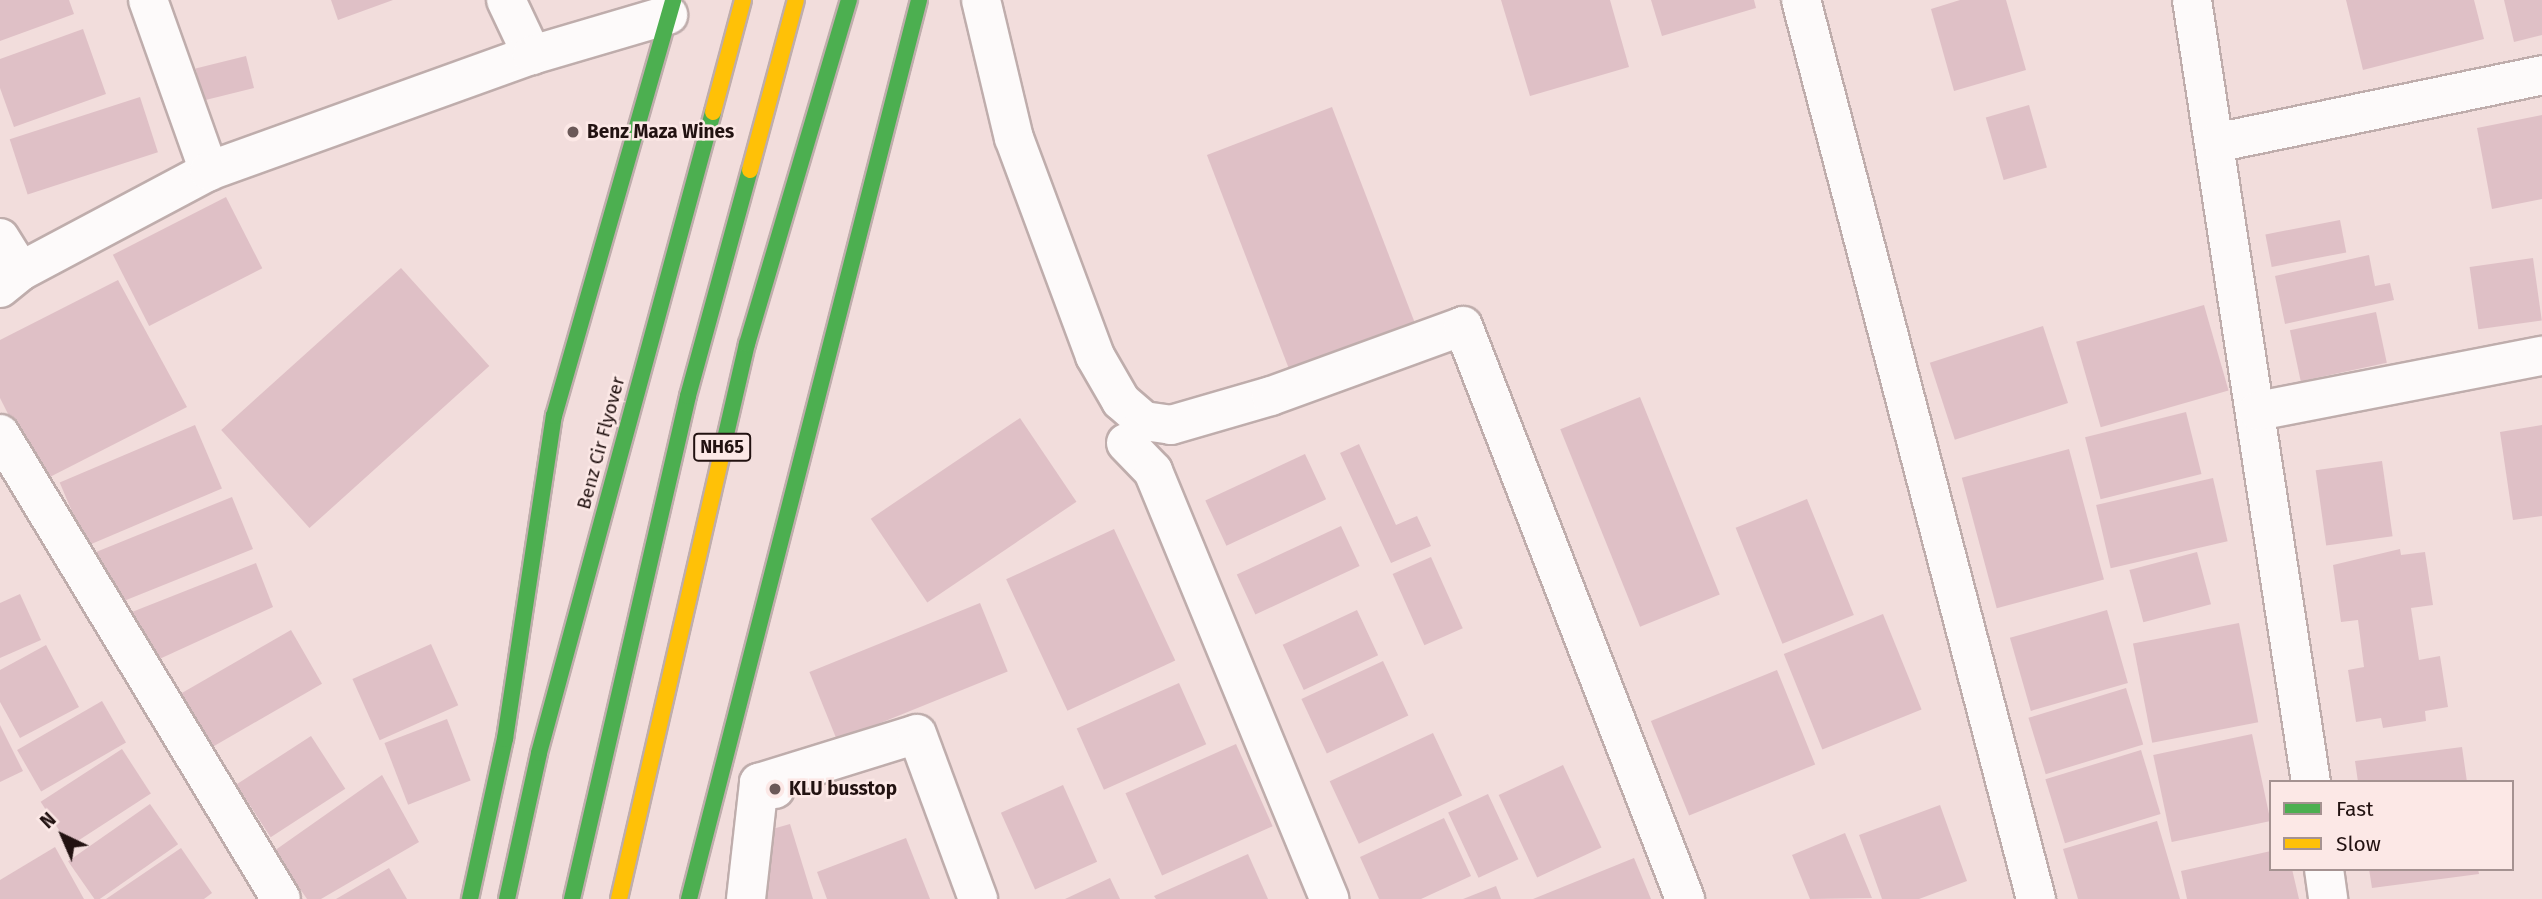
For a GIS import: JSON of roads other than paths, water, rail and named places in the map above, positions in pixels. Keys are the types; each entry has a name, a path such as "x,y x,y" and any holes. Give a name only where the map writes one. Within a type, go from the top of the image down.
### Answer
{"main road":[{"name":"Benz Cir Flyover","path":"507,899 538,753 743,0"},
{"name":"NH65","path":"572,899 688,396 796,0"},
{"name":"NH65","path":"618,899 747,344 849,0"},
{"path":"689,899 919,0"},
{"path":"470,899 505,739 554,416 671,7"}],"street":[{"path":"148,0 209,172"},
{"path":"506,0 532,55"},
{"path":"981,0 1014,138 1095,356 1121,401 1144,421 1171,425 1271,396 1463,326 1685,899"},
{"path":"1801,0 2036,899"},
{"path":"2192,0 2258,411 2311,780"},
{"path":"0,238 10,280 209,172 671,7"},
{"path":"2215,143 2542,75"},
{"path":"2258,411 2542,356"},
{"path":"0,434 281,899"},
{"path":"1126,443 1153,471 1329,899"},
{"path":"746,899 767,786 917,734 978,899"},
{"path":"2324,871 2328,899"}],"place":[{"name":"Benz Maza Wines","path":"573,132"},
{"name":"KLU busstop","path":"775,789"}]}
